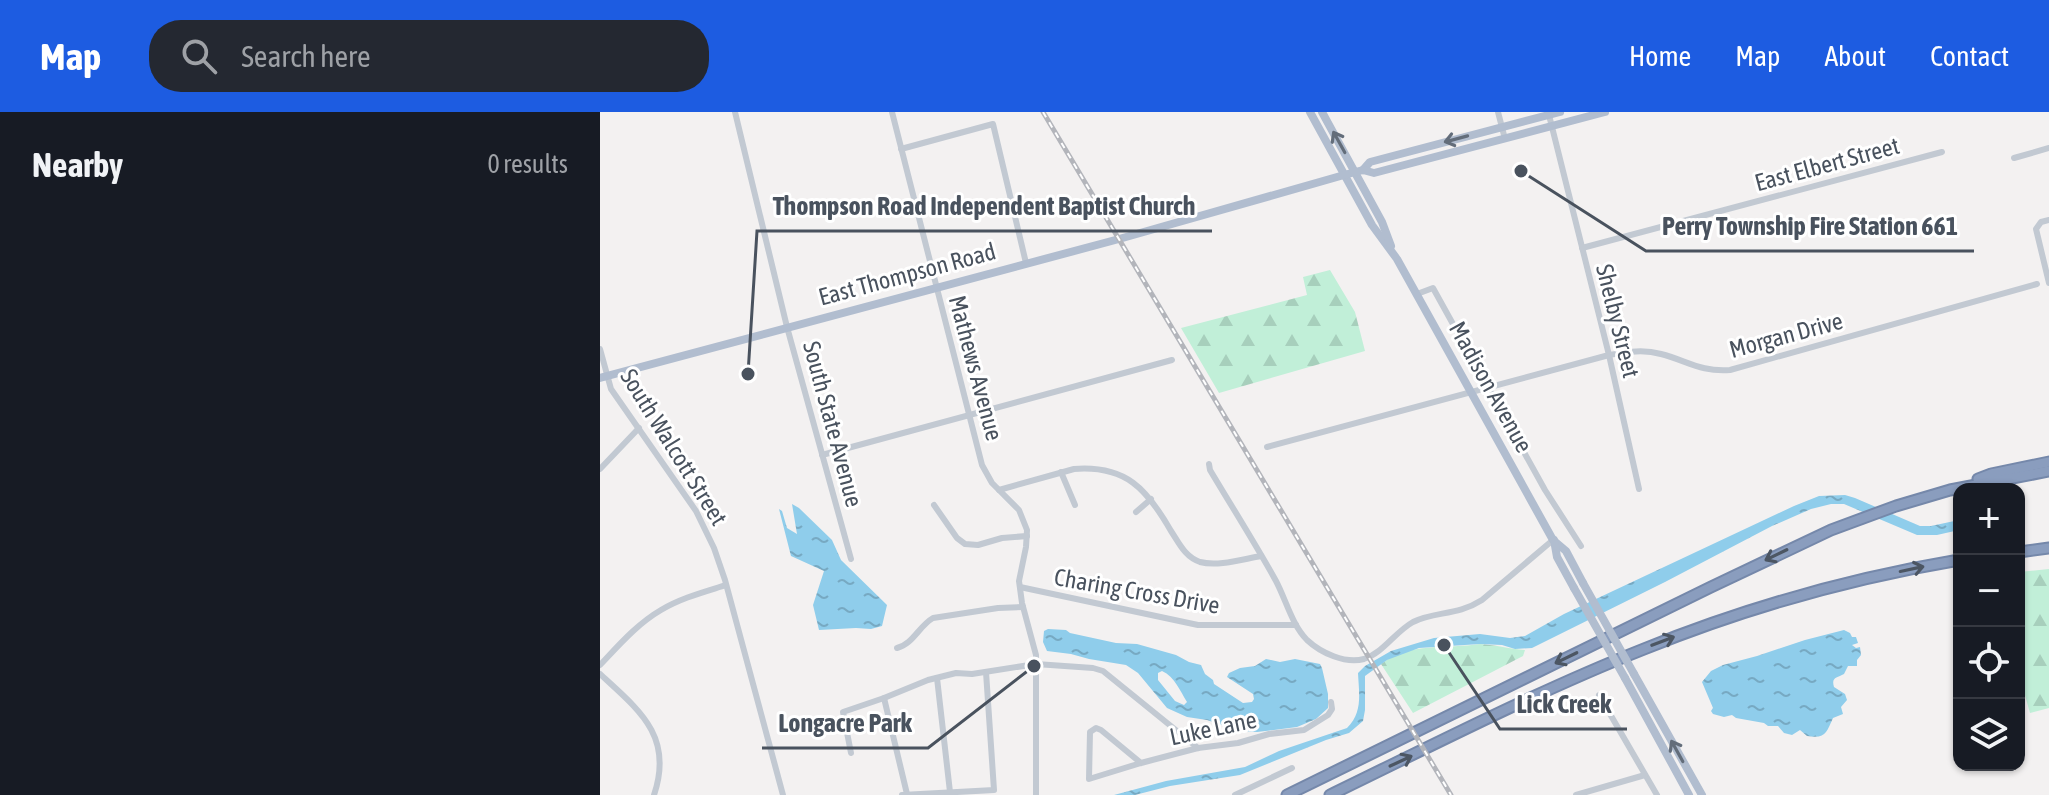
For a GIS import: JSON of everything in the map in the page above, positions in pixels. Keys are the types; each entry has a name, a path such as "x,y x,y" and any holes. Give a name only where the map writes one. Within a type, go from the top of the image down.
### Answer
{"highway":[{"path":"1287,795 1804,542 1991,474 2049,462"},
{"path":"1950,490 2049,471"},
{"path":"2025,551 2049,548"},
{"path":"1330,795 1579,676 1666,640 1808,594 1953,561"}],"main road":[{"name":"Madison Avenue","path":"1310,112 1372,225 1394,254 1417,294 1553,540 1557,557 1689,795"},
{"name":"Madison Avenue","path":"1322,112 1359,171 1394,254"},
{"name":"East Thompson Road","path":"1359,171 1370,162 1560,112"},
{"name":"East Thompson Road","path":"603,377 1359,171 1374,173 1605,112"},
{"name":"Madison Avenue","path":"1553,540 1566,551 1702,795"}],"street":[{"name":"South State Avenue","path":"735,112 787,327 851,559"},
{"name":"Mathews Avenue","path":"892,112 985,471 1021,512 1027,536"},
{"path":"1498,112 1505,139"},
{"name":"Shelby Street","path":"1549,115 1639,489"},
{"path":"901,149 993,124 1026,263"},
{"path":"2014,158 2049,148"},
{"name":"East Elbert Street","path":"1582,248 1942,152"},
{"path":"2049,220 2036,226 2049,283"},
{"name":"Morgan Drive","path":"1267,447 1634,350 1652,352 1706,370 1730,370 2037,284"},
{"name":"Madison Avenue","path":"1417,294 1433,288 1545,490 1581,546"},
{"name":"South Walcott Street","path":"600,349 603,377 696,511 714,548 783,795"},
{"path":"822,455 1172,360"},
{"path":"600,469 639,428"},
{"path":"1209,464 1278,584 1303,636 1327,654 1341,658 1362,659 1370,656 1413,622 1461,611 1477,603 1553,540"},
{"path":"999,490 1086,468 1112,472 1134,482 1151,499 1181,547 1195,560 1212,563 1261,556"},
{"path":"1061,472 1075,505"},
{"path":"1136,512 1151,499"},
{"path":"934,505 957,538 965,544 978,545 1002,538 1027,536 1019,577 1023,607 1036,655 1036,795"},
{"path":"600,665 625,638 661,610 726,585"},
{"name":"Charing Cross Drive","path":"1020,587 1198,625 1296,625"},
{"path":"897,648 905,646 925,622 933,618 1023,607"},
{"path":"851,753 843,712 956,673 1036,664 1103,671 1198,748"},
{"path":"884,698 905,794 994,790 986,672"},
{"path":"600,674 642,713 655,737 660,763 654,795"},
{"path":"937,678 950,792"},
{"path":"1599,695 1657,795"},
{"name":"Luke Lane","path":"1141,763 1101,730 1093,729 1089,734 1089,779 1198,748 1304,730 1328,715 1332,709 1331,702"},
{"path":"1235,795 1292,768"},
{"path":"1576,795 1645,775"}],"green space":[{"path":"1330,270 1355,312 1365,351 1219,393 1181,328 1307,295 1303,277"},
{"path":"2049,569 2049,708 2030,713 2025,695 2025,571"},
{"path":"1480,644 1525,650 1523,656 1413,713 1381,664 1416,649"}],"water":[{"path":"1845,495 1920,526 1953,521 1953,531 1917,535 1844,504 1811,509 1532,648 1480,644 1419,648 1387,660 1365,676 1363,721 1349,733 1240,775 1135,795 1114,795 1166,781 1245,767 1279,751 1347,728 1358,709 1358,673 1391,651 1434,638 1480,634 1510,638 1525,636 1564,614 1819,496"},
{"path":"792,504 832,540 841,560 887,605 882,626 819,630 813,605 824,571 791,556 779,509 787,528 797,534"},
{"path":"1066,630 1176,655 1201,665 1214,684 1243,703 1252,702 1253,694 1227,677 1229,673 1255,666 1266,659 1280,662 1295,659 1320,664 1328,694 1328,708 1316,719 1297,727 1257,732 1230,730 1167,708 1138,673 1126,665 1047,651 1043,642 1044,631","holes":["1162,671 1177,685 1187,702 1184,705 1175,701 1158,680 1158,673"]},
{"path":"1844,630 1856,637 1858,643 1852,645 1860,647 1861,655 1857,666 1848,666 1844,674 1834,680 1834,687 1845,694 1847,700 1841,707 1843,714 1833,718 1822,736 1807,736 1800,730 1792,735 1784,733 1778,726 1732,715 1724,717 1711,711 1713,708 1702,682 1711,671"}],"railway":[{"path":"1043,112 1451,795"}],"place":[{"name":"Perry Township Fire Station 661","path":"1521,171"},
{"name":"Thompson Road Independent Baptist Church","path":"748,374"},
{"name":"Lick Creek","path":"1444,645"},
{"name":"Longacre Park","path":"1034,666"}]}
